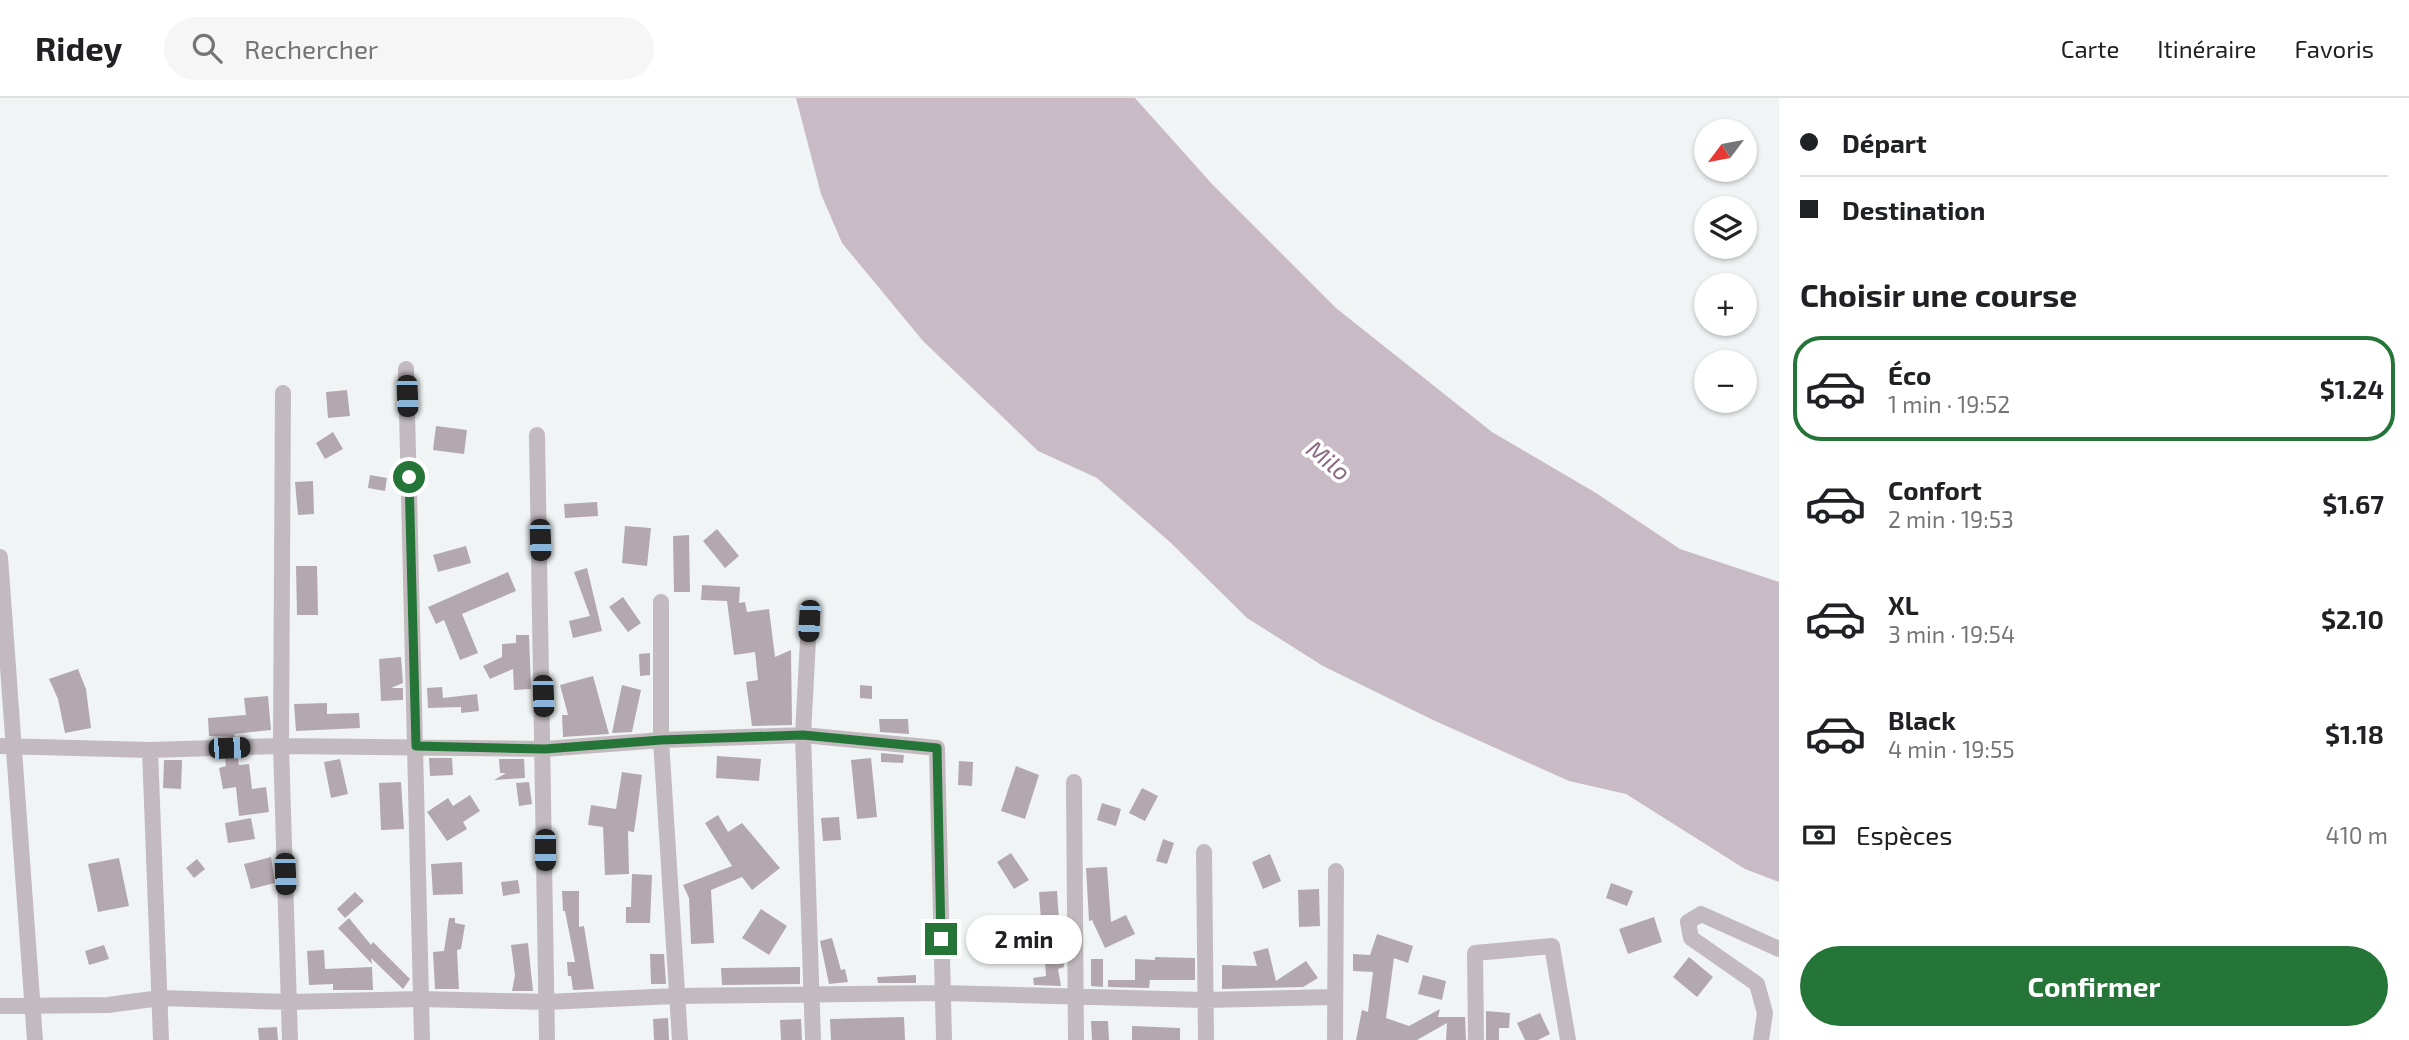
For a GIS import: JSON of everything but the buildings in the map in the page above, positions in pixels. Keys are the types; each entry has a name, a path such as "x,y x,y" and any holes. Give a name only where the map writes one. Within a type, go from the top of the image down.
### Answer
{"street":[{"path":"406,369 422,1040"},
{"path":"283,393 281,746 290,1040"},
{"path":"537,435 545,749 547,1040"},
{"path":"0,556 7,746 35,1005 35,1040"},
{"path":"661,602 661,740 675,996 680,1040"},
{"path":"809,621 803,735 813,1040"},
{"path":"7,746 150,750 281,746 545,749 661,740 803,735 937,748 944,1040"},
{"path":"150,750 161,1040"},
{"path":"1074,782 1076,1040"},
{"path":"1204,852 1206,1040"},
{"path":"1335,1040 1333,997 1336,870"},
{"path":"1761,1040 1765,1013 1757,984 1690,938 1688,922 1701,914 1779,950"},
{"path":"1476,1040 1475,953 1552,946 1568,1040"},
{"path":"0,1006 108,1005 160,998 290,1002 421,999 546,1002 675,996 811,997 942,993 1204,1000 1333,997"}],"water":[{"name":"Milo","path":"796,98 1135,98 1212,184 1336,308 1492,432 1596,493 1680,549 1779,582 1779,882 1745,869 1626,794 1569,781 1433,720 1323,666 1247,618 1171,543 1097,478 1038,451 923,341 842,243 821,194"}],"route":[{"path":"409,477 416,746 545,749 661,740 803,735 937,748 941,939"}]}
